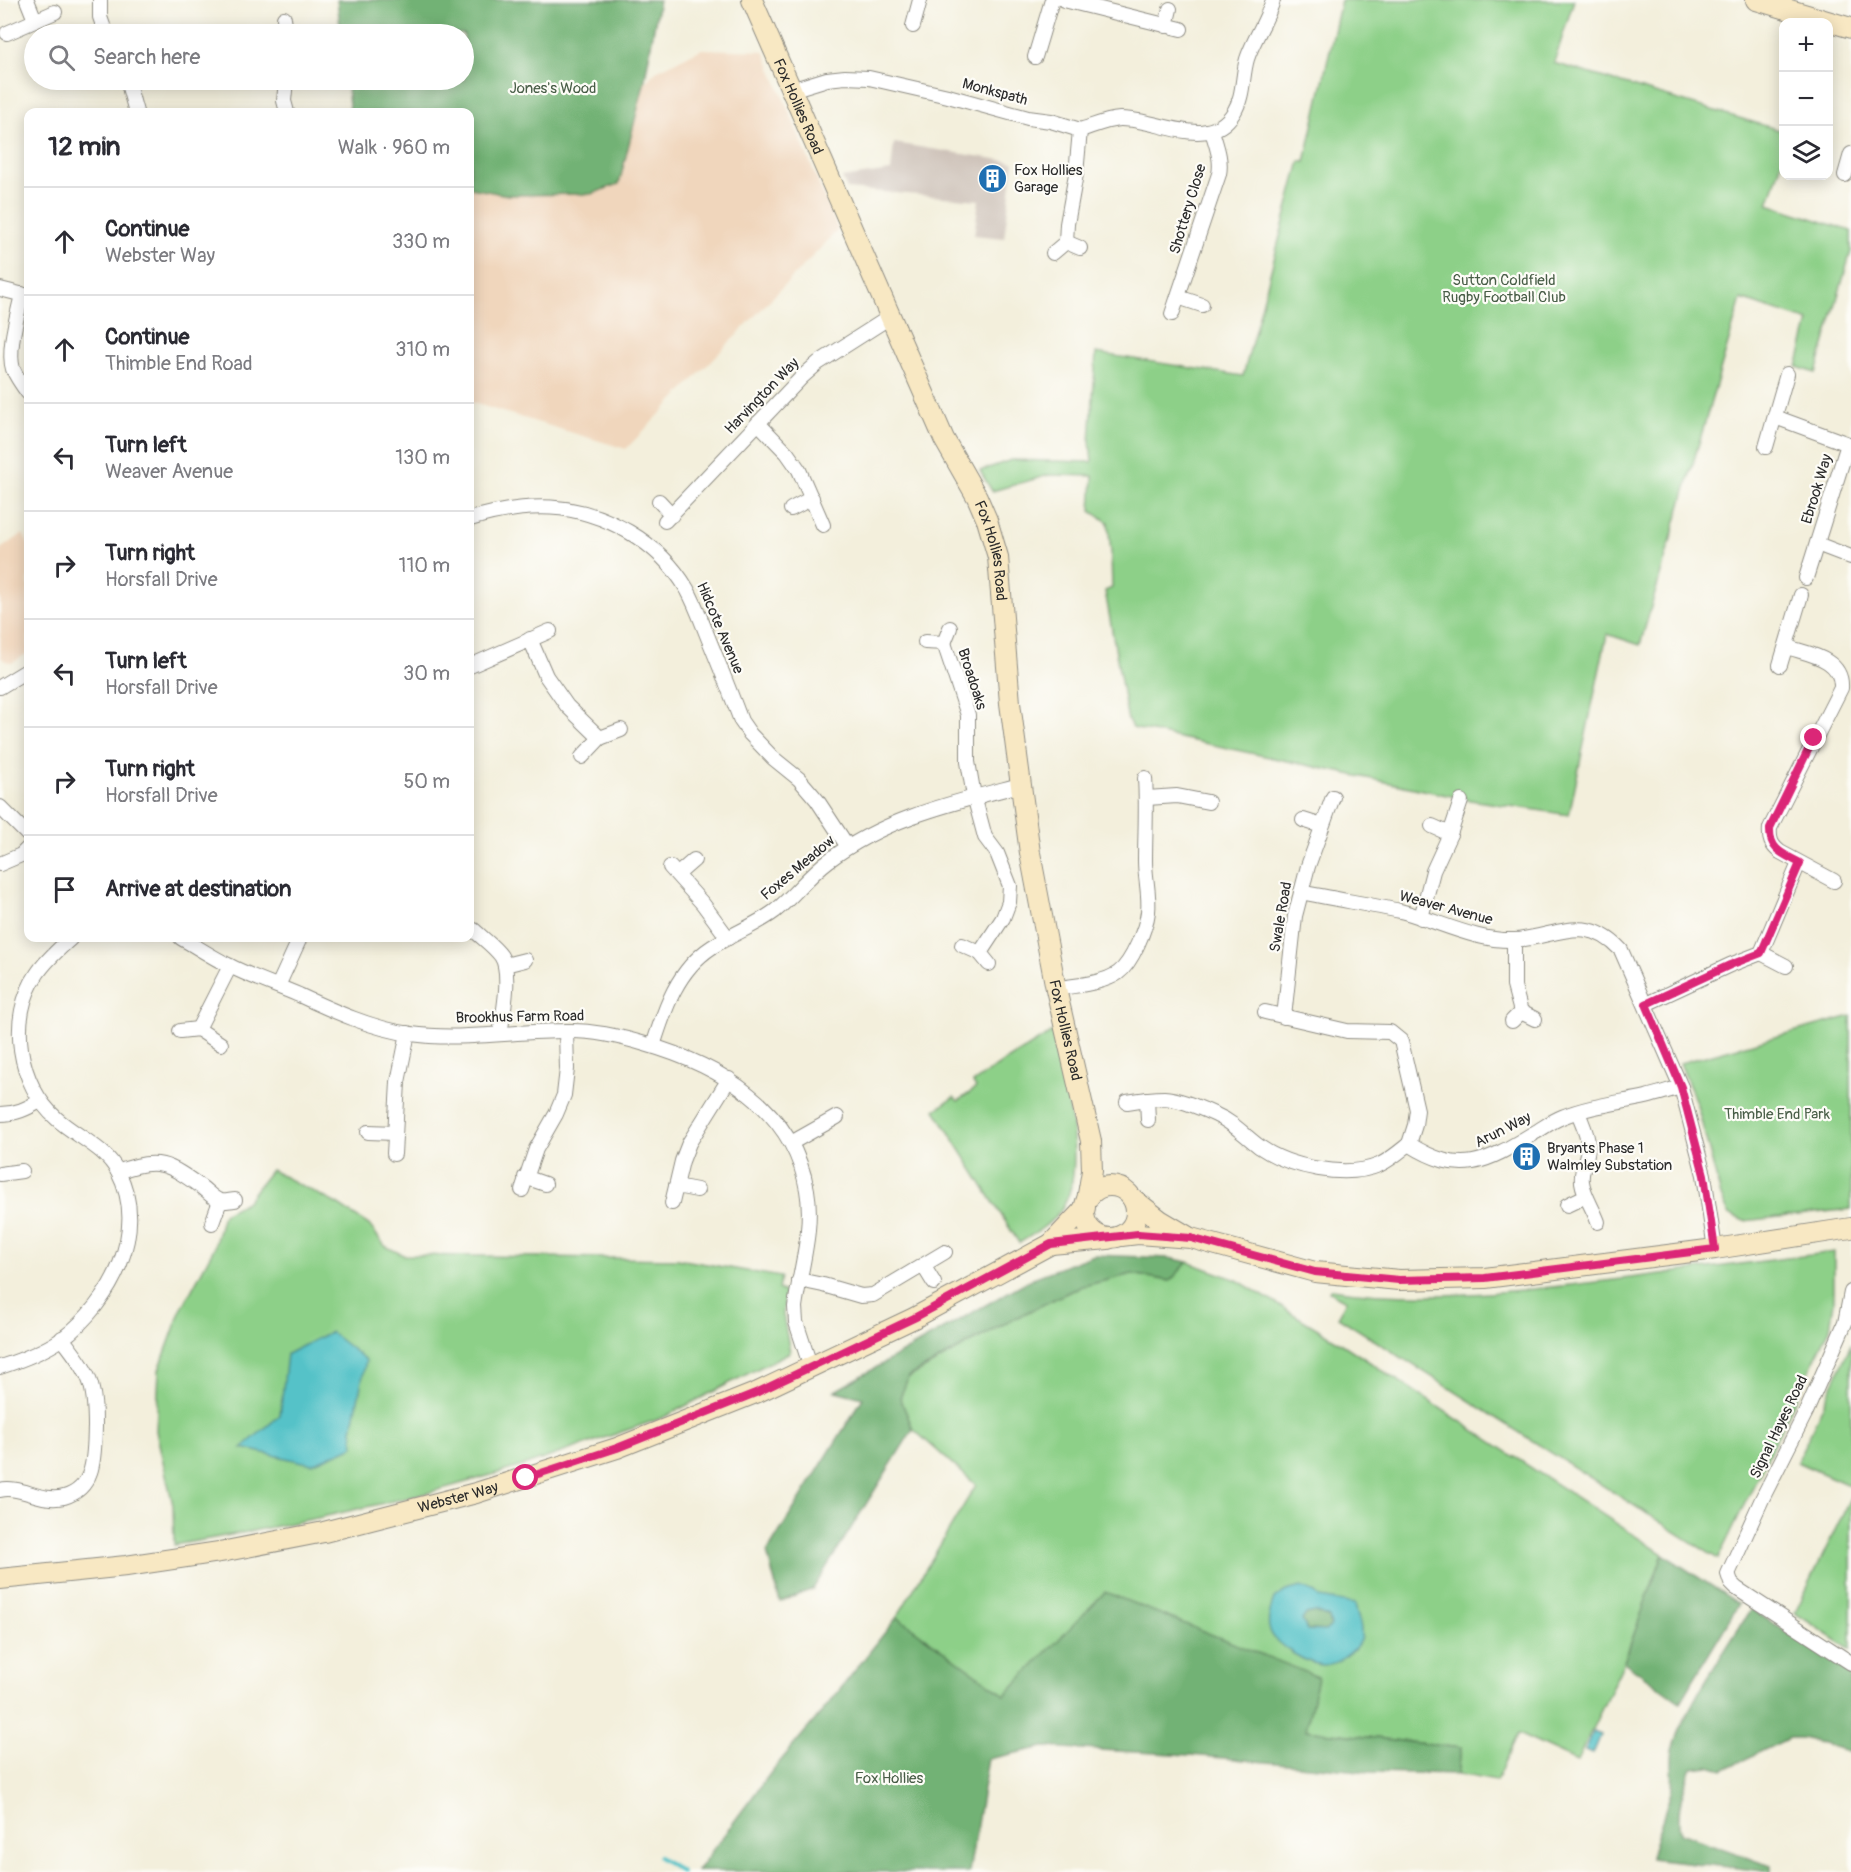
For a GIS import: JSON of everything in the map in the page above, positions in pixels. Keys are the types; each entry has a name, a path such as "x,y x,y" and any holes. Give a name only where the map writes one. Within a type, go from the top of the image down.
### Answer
{"street":[{"path":"27,0 36,20"},
{"path":"100,0 102,24"},
{"name":"Fox Hollies Road","path":"752,0 944,439 977,497 995,543 1010,703 1030,853 1056,989 1091,1141 1092,1171 1086,1204"},
{"path":"1035,57 1052,0"},
{"path":"1064,0 1181,30"},
{"path":"1053,253 1066,242 1080,130 1119,119 1136,120 1192,132 1212,131 1227,122 1236,110 1247,58 1273,0"},
{"path":"1756,0 1851,28"},
{"path":"913,26 919,5 932,15"},
{"path":"1166,26 1170,9"},
{"path":"27,24 56,12"},
{"path":"284,18 285,24"},
{"path":"7,33 24,25"},
{"path":"1039,42 1054,46"},
{"name":"Monkspath","path":"791,90 827,79 869,78 1080,130"},
{"path":"130,90 135,108"},
{"path":"285,90 286,108"},
{"name":"Shottery Close","path":"1172,314 1220,166 1219,153 1212,131"},
{"path":"1066,242 1080,248"},
{"path":"0,289 24,295"},
{"path":"1178,297 1202,305"},
{"path":"24,300 12,359 17,378 24,388"},
{"name":"Harvington Way","path":"659,501 669,518 818,363 890,316"},
{"path":"1766,447 1787,374"},
{"path":"1775,417 1850,444"},
{"path":"758,423 787,453 799,470 823,525"},
{"name":"Ebrook Way","path":"1806,578 1850,444"},
{"path":"791,509 812,498"},
{"name":"Hidcote Avenue","path":"474,518 493,512 522,508 573,509 597,516 616,525 651,547 672,568 687,589 741,721 773,758 799,779 818,800 848,847"},
{"name":"Ebrook Way","path":"1817,544 1851,557"},
{"path":"1780,665 1801,595"},
{"name":"Broadoaks","path":"950,628 944,643 968,715 968,762 974,796 986,837 997,854 1010,886 1010,903 985,959 962,945"},
{"path":"474,664 550,631"},
{"path":"530,639 546,676 567,706 600,738"},
{"name":"Broadoaks","path":"925,642 944,643"},
{"path":"1786,647 1826,661 1839,671 1841,680 1840,687 1770,828 1769,838 1775,848 1834,881"},
{"path":"2,682 24,672"},
{"path":"582,757 600,738 621,730"},
{"path":"1056,989 1112,976 1121,971 1139,942 1149,909 1145,863 1145,778"},
{"name":"Foxes Meadow","path":"653,1046 667,1004 686,969 701,955 777,909 806,879 848,847 911,815 1020,785"},
{"path":"1146,798 1177,796 1208,802"},
{"name":"Swale Road","path":"1284,1017 1295,916 1322,825 1333,797"},
{"path":"1421,918 1433,871 1450,834 1461,801"},
{"path":"0,807 24,831"},
{"path":"1303,820 1322,825"},
{"path":"1432,826 1450,834"},
{"path":"0,864 24,852"},
{"path":"694,860 674,871 717,921 728,938"},
{"path":"1646,1004 1761,953 1800,863"},
{"name":"Weaver Avenue","path":"1301,892 1401,912 1488,937 1514,940 1571,929 1602,933 1621,950 1681,1087 1704,1175 1715,1249"},
{"path":"474,930 501,955 505,965 505,998 500,1034"},
{"path":"1514,940 1516,1017 1535,1019"},
{"path":"0,1367 41,1351 62,1338 87,1316 102,1296 121,1261 127,1241 130,1216 127,1194 118,1172 107,1155 57,1120 40,1101 27,1077 22,1056 21,1016 27,995 48,959 67,942"},
{"name":"Brookhus Farm Road","path":"188,942 230,966 356,1019 408,1034 431,1036 566,1031 603,1033 653,1046 700,1063 729,1079 772,1117 791,1143 803,1168 809,1215 795,1307 796,1322 811,1368"},
{"path":"278,986 298,942"},
{"path":"1761,953 1786,966"},
{"path":"505,965 525,960"},
{"path":"198,1029 230,966"},
{"path":"1127,1102 1171,1099 1216,1114 1262,1148 1282,1160 1304,1167 1326,1170 1372,1167 1392,1158 1409,1144 1417,1110 1401,1041 1390,1032 1347,1031 1265,1012"},
{"path":"180,1031 198,1029 220,1044"},
{"path":"545,1184 523,1184 536,1149 564,1095 567,1069 566,1031"},
{"path":"394,1154 398,1082 408,1034"},
{"path":"672,1203 689,1143 729,1079"},
{"name":"Arun Way","path":"1409,1144 1430,1158 1447,1163 1470,1164 1506,1150 1560,1118 1681,1087"},
{"path":"1147,1099 1148,1120"},
{"path":"0,1114 14,1114 40,1101"},
{"path":"1578,1112 1588,1143 1582,1168 1582,1181 1598,1222"},
{"path":"791,1143 837,1117"},
{"path":"368,1132 395,1133"},
{"name":"Fox Hollies Road","path":"1091,1141 1105,1167 1128,1194 1160,1220 1191,1238"},
{"path":"118,1172 137,1164 167,1165 220,1201 235,1200"},
{"path":"0,1173 22,1171"},
{"path":"676,1186 697,1190"},
{"path":"1114,1186 1128,1194 1136,1206 1136,1218 1131,1228 1115,1237 1096,1235 1087,1226 1084,1216 1086,1204 1094,1192 1103,1187 1114,1186"},
{"path":"1567,1205 1586,1196"},
{"path":"212,1223 220,1201"},
{"name":"Webster Way","path":"0,1579 126,1566 226,1551 324,1532 426,1508 617,1448 706,1414 811,1368 914,1318 1051,1244 1086,1204"},
{"path":"1191,1238 1315,1272 1399,1280 1485,1278 1715,1249 1851,1228 1851,1234"},
{"name":"Webster Way","path":"1051,1244 1138,1234 1191,1238"},
{"path":"799,1280 847,1293 873,1295 945,1252"},
{"path":"923,1265 934,1283"},
{"name":"Signal Hayes Road","path":"1851,1292 1845,1323 1806,1412 1762,1499 1728,1574 1731,1583 1736,1588 1851,1663"},
{"path":"0,1490 16,1490 47,1498 63,1497 75,1492 91,1473 94,1461 95,1409 91,1385 83,1368 62,1338"}],"shaded area":[{"path":"702,49 764,51 838,230 626,449 474,403 474,189 508,195 591,194 619,184 644,84 656,71"},
{"path":"894,143 1014,162 1004,238 974,235 979,200 847,189 842,178 891,171"},
{"path":"23,534 24,656 12,663 3,660 0,655 0,549"}],"green space":[{"name":"Jones's Wood","path":"337,0 659,0 644,84 619,184 591,194 508,195 474,189 474,108 350,108 347,90 474,90 474,24 340,24"},
{"name":"Sutton Coldfield Rugby Football Club","path":"1341,0 1574,0 1554,63 1779,130 1779,171 1768,204 1851,231 1851,251 1816,373 1797,367 1809,321 1741,299 1640,645 1607,634 1569,815 1470,800 1133,728 1128,721 1105,591 1112,588 1108,522 1091,511 1093,476 1049,475 992,491 980,471 1011,460 1092,462 1090,441 1096,353 1243,376 1300,161 1305,162"},
{"name":"Thimble End Park","path":"1851,1016 1851,1209 1744,1221 1729,1214 1721,1196 1697,1105 1680,1063"},
{"path":"1054,1031 1072,1121 1074,1146 1070,1191 1058,1214 1037,1232 1019,1243 935,1110 954,1097 958,1101 976,1088 973,1083"},
{"path":"271,1170 337,1204 369,1225 385,1246 403,1255 678,1259 781,1277 778,1289 785,1292 783,1315 790,1352 662,1418 523,1466 424,1494 322,1517 174,1545 173,1505 156,1431 159,1370 180,1312 214,1248 223,1214 246,1202"},
{"path":"1834,1252 1834,1302 1830,1328 1718,1559 1338,1317 1346,1301 1329,1292 1331,1289 1404,1295 1476,1294 1549,1288"},
{"path":"1094,1255 1169,1258 1188,1262 1170,1281 1132,1274 1079,1287 1009,1321 908,1377 900,1398 913,1429 813,1589 780,1602 767,1552 863,1398 835,1391 1033,1278"},
{"path":"1188,1262 1237,1280 1336,1340 1663,1554 1624,1662 1577,1761 1518,1734 1496,1781 1458,1774 1461,1748 1305,1730 1318,1677 1005,1695 897,1617 976,1485 913,1429 900,1398 908,1378 1009,1321 1079,1287 1132,1274 1170,1281"},
{"path":"1851,1344 1851,1486 1797,1462"},
{"path":"1851,1497 1851,1650 1795,1613"},
{"path":"1663,1554 1739,1604 1680,1702 1624,1662"},
{"name":"Fox Hollies","path":"1105,1592 1318,1677 1306,1730 1461,1748 1458,1774 1371,1772 1191,1755 1044,1747 988,1759 969,1872 697,1871 772,1771 897,1617 1005,1695"},
{"path":"1751,1609 1851,1674 1851,1752 1803,1738 1789,1738 1723,1770 1709,1766 1692,1768 1681,1800 1680,1833 1771,1866 1771,1872 1651,1858 1671,1792 1673,1752 1681,1728 1709,1676"},
{"path":"1315,1612 1329,1618 1331,1626 1325,1631 1307,1630 1302,1620 1306,1614"}],"water":[{"path":"330,1332 366,1360 352,1430 354,1446 312,1464 242,1448 280,1415 287,1354"},
{"path":"1301,1587 1315,1593 1320,1598 1355,1604 1361,1632 1358,1645 1339,1660 1323,1665 1309,1661 1285,1648 1270,1631 1269,1615 1274,1599 1286,1591","holes":["1315,1612 1329,1618 1331,1626 1325,1631 1307,1630 1302,1620 1306,1614"]},
{"path":"1593,1732 1601,1735 1593,1754 1585,1751"}],"waterway":[{"path":"659,1857 682,1872"}],"place":[{"name":"Fox Hollies Garage","path":"993,179"},
{"name":"Bryants Phase 1 Walmley Substation","path":"1526,1157"}],"route":[{"path":"526,1478 617,1448 758,1392 914,1318 1051,1244 1138,1234 1191,1238 1315,1272 1399,1280 1485,1278 1715,1249 1704,1175 1681,1087 1646,1004 1761,953 1800,863 1775,848 1769,838 1770,828 1814,738"}]}
